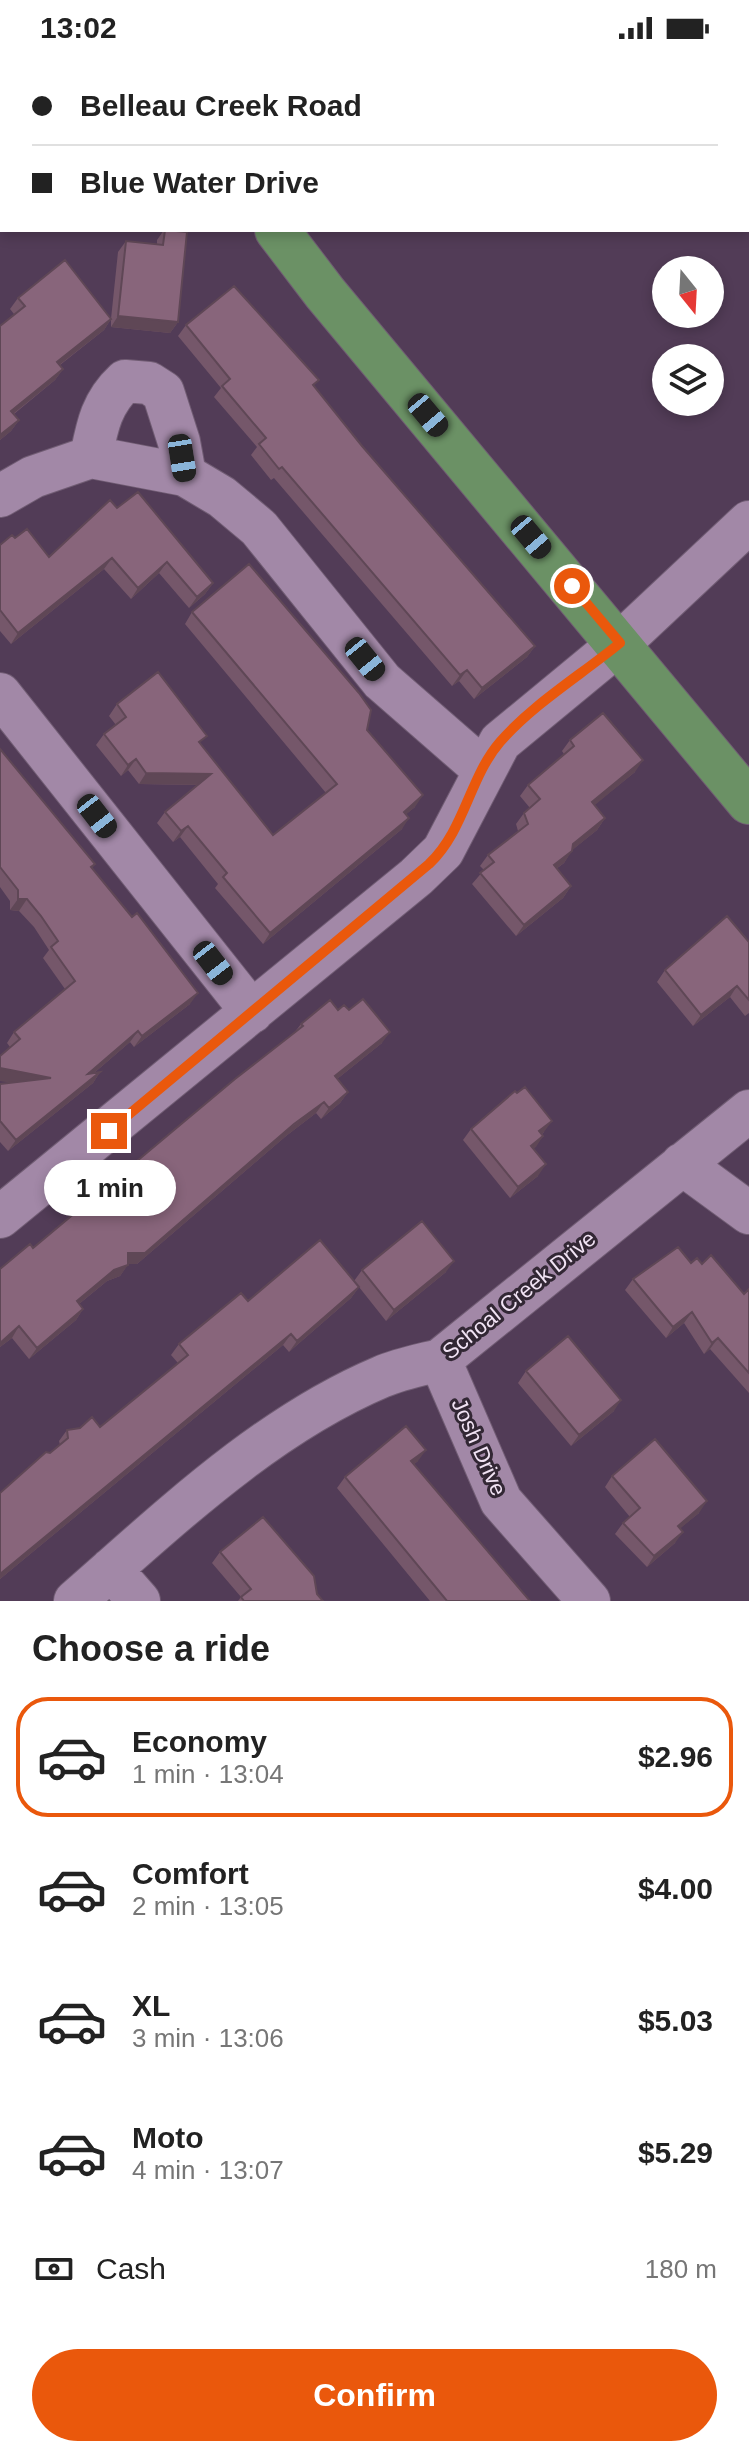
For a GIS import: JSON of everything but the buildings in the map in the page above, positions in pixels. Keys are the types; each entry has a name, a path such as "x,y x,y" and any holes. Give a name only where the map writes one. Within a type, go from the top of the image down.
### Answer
{"main road":[{"path":"279,232 325,293 620,643 749,802"}],"street":[{"path":"91,457 99,417 108,396 125,381 149,383 163,392 179,442 185,475"},
{"path":"0,496 33,477 91,457 185,475 222,497 259,528 382,681 483,769"},
{"path":"0,1217 252,1012 443,851 483,769 500,742 620,643 749,522"},
{"path":"0,694 252,1012"},
{"name":"Schoal Creek Drive","path":"75,1601 254,1451 331,1403 382,1376 440,1360 682,1164 747,1117"},
{"path":"682,1164 749,1213"},
{"name":"Josh Drive","path":"440,1360 501,1501 589,1601"},
{"path":"111,1569 139,1601"}],"route":[{"path":"109,1131 416,877 443,851 483,769 500,742 620,643 572,586"}]}
